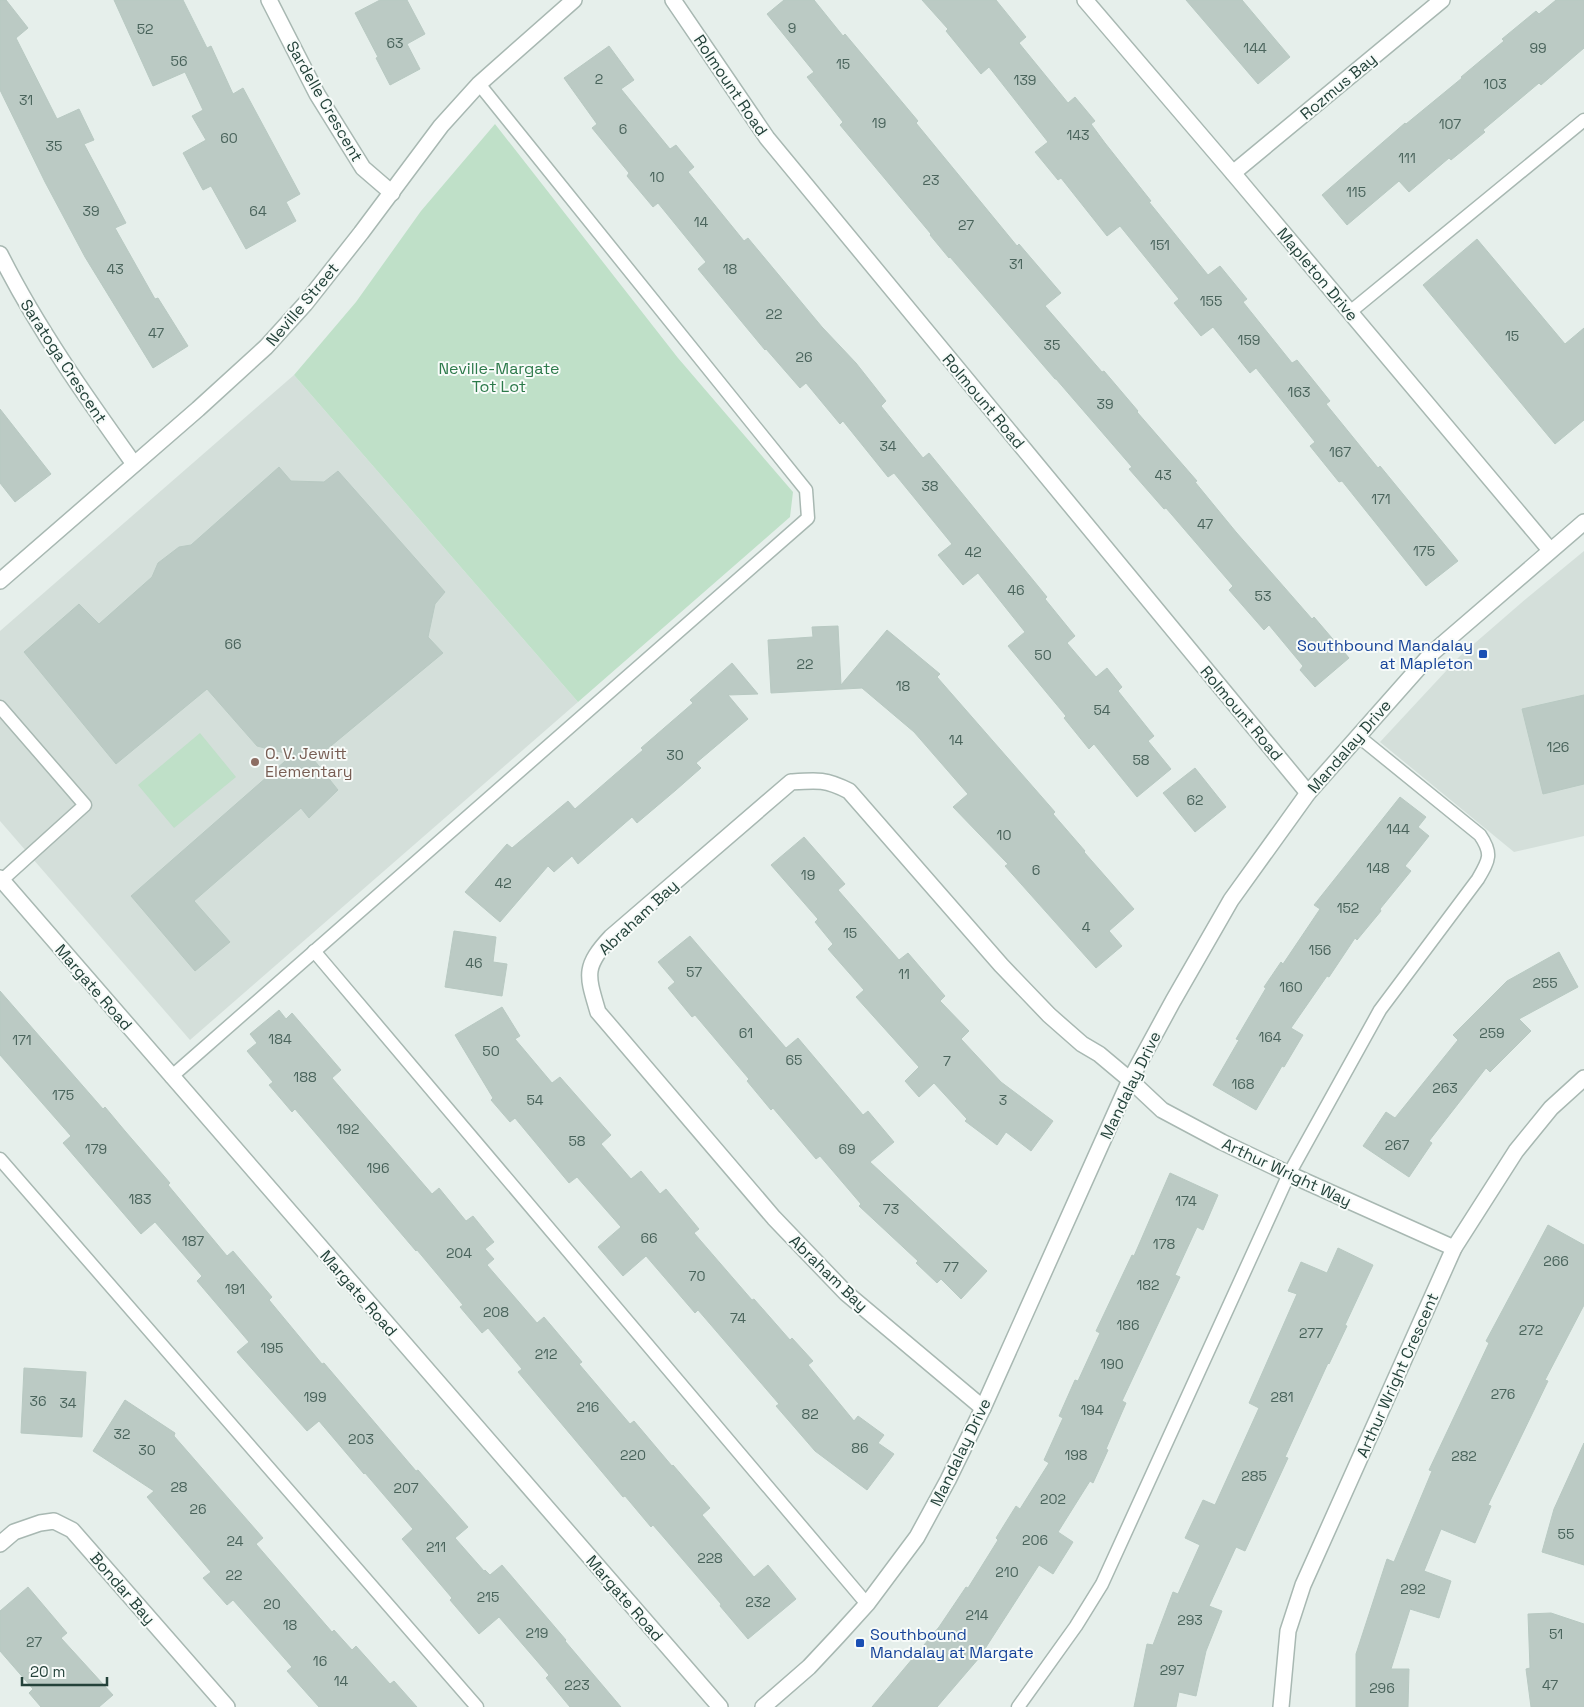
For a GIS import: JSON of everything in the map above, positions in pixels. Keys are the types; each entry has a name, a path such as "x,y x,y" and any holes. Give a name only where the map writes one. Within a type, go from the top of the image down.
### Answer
{"street":[{"name":"Sardelle Crescent","path":"270,0 318,94 363,168 392,193"},
{"name":"Neville Street","path":"0,581 198,409 266,347 305,304 392,193 441,126 479,84 574,0"},
{"name":"Rolmount Road","path":"673,0 767,138 1308,793"},
{"name":"Mapleton Drive","path":"1085,0 1550,550"},
{"name":"Rozmus Bay","path":"1233,173 1442,0"},
{"name":"Saratoga Crescent","path":"0,254 14,283 65,367 134,464"},
{"name":"Mandalay Drive","path":"763,1707 809,1667 867,1604 917,1537 948,1480 983,1408 1130,1080 1231,900 1308,793 1431,654 1584,522"},
{"name":"Abraham Bay","path":"983,1408 846,1293 774,1218 614,1033 598,1012 590,985 590,970 596,953 611,937 791,782 816,780 833,782 850,791 1001,966 1049,1015 1082,1044 1099,1054 1130,1080"},
{"name":"Margate Road","path":"1,879 720,1707"},
{"name":"Arthur Wright Crescent","path":"1281,1707 1288,1631 1303,1585 1454,1248 1516,1151 1551,1108 1584,1078"},
{"name":"Arthur Wright Way","path":"1130,1080 1162,1110 1222,1142 1454,1248"},
{"name":"Bondar Bay","path":"0,1544 14,1532 40,1523 54,1521 72,1530 227,1707"}],"lane":[{"path":"171,1076 808,518 806,490 479,84"},
{"path":"1350,312 1584,120"},
{"path":"0,707 85,805 1,879"},
{"path":"1018,1707 1076,1626 1102,1584 1289,1174 1380,1010 1478,879 1488,862 1488,846 1480,834 1358,736"},
{"path":"314,951 867,1604"},
{"path":"0,1159 477,1707"}],"shaded area":[{"name":"O. V. Jewitt Elementary","path":"294,375 578,702 190,1040 0,821 0,631"},
{"path":"1584,551 1584,836 1514,852 1380,742 1460,656"}],"green space":[{"name":"Neville-Margate Tot Lot","path":"495,124 678,358 793,492 790,517 578,702 294,375 356,302 421,211"},
{"path":"200,733 236,777 174,828 138,785"}],"building":[{"path":"0,0 6,0 28,28 16,38 57,119 79,109 94,140 84,144 126,223 115,228 155,299 158,298 188,346 153,368 85,257 45,182 0,90"},
{"path":"114,0 183,0 207,48 211,46 233,94 243,88 300,194 286,202 296,221 246,249 211,186 203,190 183,153 206,140 192,116 203,110 185,72 153,86"},
{"path":"380,0 407,0 425,34 407,44 420,69 390,85 355,13"},
{"path":"784,0 814,0 843,36 845,34 918,121 916,123 1017,246 1019,244 1061,293 1045,306 1138,411 1197,481 1195,482 1236,532 1312,619 1314,617 1349,658 1315,687 1300,670 1303,666 1269,625 1264,630 1229,590 1233,586 1166,508 1164,509 1129,469 1132,467 949,258 840,125 843,122 807,77 814,72 767,14"},
{"path":"922,0 996,0 1026,37 1019,43 1068,103 1075,97 1095,121 1091,124 1151,201 1149,202 1208,275 1220,266 1247,299 1243,302 1292,363 1297,360 1330,401 1326,404 1458,561 1426,586 1342,481 1339,482 1310,446 1315,442 1256,368 1250,373 1213,327 1201,336 1174,303 1179,299 1120,226 1107,236 1061,178 1058,180 1035,152 1048,142 989,67 981,74 946,31 948,29"},
{"path":"1186,0 1242,0 1290,57 1258,84"},
{"path":"1556,0 1584,0 1584,48 1541,85 1539,83 1483,130 1485,132 1451,160 1449,158 1409,192 1399,181 1347,225 1322,195 1405,123 1462,78 1504,41 1502,39 1536,11 1539,14"},
{"path":"609,46 634,80 621,89 670,149 676,145 694,167 688,172 744,241 748,238 822,327 856,363 886,401 881,406 923,458 929,453 1047,597 1045,599 1075,636 1067,643 1096,677 1107,668 1122,687 1118,691 1154,736 1148,741 1171,769 1137,797 1094,744 1089,749 1064,718 1066,716 1008,646 1025,632 978,573 963,585 938,555 952,544 894,473 888,477 843,421 840,424 806,383 800,388 765,350 698,269 706,262 658,203 653,207 627,176 629,173 592,128 597,124 564,78"},
{"path":"1477,239 1565,344 1584,328 1584,420 1555,444 1423,285"},
{"path":"0,409 51,474 15,502 0,483"},
{"path":"279,467 291,481 324,482 338,471 445,592 435,604 428,637 443,653 314,760 338,790 309,818 301,808 194,901 230,942 195,971 131,896 292,755 257,746 207,689 116,764 24,652 79,604 99,624 152,577 158,563 179,547 191,545"},
{"path":"838,626 841,685 887,630 940,674 937,677 1055,812 1053,814 1134,909 1109,931 1122,946 1096,968 1005,866 1008,864 953,807 968,794 914,732 862,688 771,693 768,640 813,637 812,627"},
{"path":"732,663 758,694 728,695 748,719 696,763 701,768 676,790 637,823 632,817 578,864 572,856 554,872 548,866 500,922 465,892 507,844 512,848 568,801 575,809 643,750 641,748 693,703 690,700"},
{"path":"1584,695 1584,784 1543,794 1522,709"},
{"path":"1195,768 1226,807 1195,832 1163,793"},
{"path":"1400,797 1426,817 1418,827 1429,836 1405,866 1411,871 1357,940 1355,938 1291,1028 1303,1035 1256,1110 1213,1085 1239,1040 1236,1039 1266,988 1264,987 1281,962 1283,964 1320,909 1314,905"},
{"path":"804,837 845,884 838,890 899,960 908,953 945,996 940,1001 969,1031 961,1039 1001,1082 1053,1121 1031,1151 1006,1132 997,1145 965,1121 967,1119 934,1083 919,1097 905,1081 919,1067 856,997 864,990 828,949 833,944 815,922 818,919 771,865"},
{"path":"454,931 496,937 493,962 507,964 502,996 445,987"},
{"path":"690,936 786,1048 798,1038 863,1115 868,1111 894,1142 870,1162 987,1271 961,1299 941,1279 937,1283 916,1263 918,1261 859,1206 861,1204 820,1156 816,1159 773,1108 771,1110 747,1081 749,1079 695,1015 692,1017 668,988 675,982 658,962"},
{"path":"1559,952 1578,987 1519,1019 1531,1031 1490,1072 1486,1068 1429,1141 1432,1143 1409,1177 1363,1146 1386,1112 1395,1118 1458,1040 1453,1035 1507,981"},
{"path":"0,991 103,1109 105,1107 170,1183 168,1185 227,1256 233,1251 272,1297 269,1300 322,1364 324,1363 416,1471 418,1470 468,1527 455,1538 484,1571 490,1575 502,1565 621,1707 570,1707 546,1678 549,1675 499,1617 479,1634 450,1600 452,1598 402,1539 413,1529 365,1473 319,1421 307,1431 237,1352 249,1342 197,1281 202,1276 155,1222 141,1234 63,1143 71,1136 0,1055"},
{"path":"502,1007 520,1036 515,1039 552,1083 560,1077 611,1135 601,1144 631,1179 641,1171 660,1194 666,1189 699,1229 694,1233 752,1300 754,1299 790,1340 792,1338 813,1361 808,1365 854,1421 858,1416 884,1435 878,1443 894,1454 867,1490 815,1451 776,1406 779,1404 698,1310 695,1313 646,1256 623,1276 598,1247 621,1227 577,1177 569,1183 515,1118 510,1122 491,1100 493,1098 455,1035"},
{"path":"279,1010 286,1019 292,1013 341,1070 332,1078 432,1194 439,1188 466,1221 473,1216 494,1242 485,1249 494,1259 487,1265 537,1323 544,1317 582,1362 579,1364 630,1424 634,1421 710,1508 702,1515 754,1577 768,1565 796,1599 748,1639 720,1606 721,1604 653,1525 651,1527 625,1496 623,1497 518,1372 522,1369 488,1328 482,1333 460,1307 463,1305 417,1250 295,1109 292,1112 269,1085 273,1082 247,1051 257,1043 250,1034"},
{"path":"1170,1173 1218,1195 1203,1230 1197,1227 1175,1275 1180,1277 1122,1401 1126,1403 1093,1483 1090,1481 1058,1532 1073,1542 1053,1574 1039,1565 979,1658 937,1707 872,1707 939,1627 966,1587 968,1588 998,1540 996,1538 1016,1506 1020,1509 1049,1463 1044,1460 1063,1418 1059,1416 1075,1380 1078,1381 1100,1333 1096,1331 1132,1255 1134,1256"},
{"path":"1548,1225 1584,1245 1584,1305 1545,1380 1548,1381 1488,1505 1491,1506 1475,1543 1441,1529 1424,1571 1451,1581 1439,1618 1410,1609 1391,1669 1409,1669 1408,1707 1356,1707 1356,1654 1387,1559 1394,1562 1432,1471 1429,1470 1489,1343 1486,1341"},
{"path":"1338,1248 1373,1265 1345,1325 1347,1326 1285,1457 1288,1458 1245,1551 1236,1547 1209,1606 1222,1611 1206,1651 1196,1696 1179,1692 1176,1707 1134,1707 1147,1644 1153,1645 1173,1592 1178,1594 1200,1545 1185,1538 1203,1500 1215,1505 1259,1408 1249,1403 1297,1294 1288,1291 1301,1262 1327,1273"},
{"path":"24,1368 86,1372 82,1437 21,1433"},
{"path":"125,1400 175,1433 174,1436 263,1538 256,1544 332,1632 334,1630 352,1650 356,1646 390,1684 394,1681 417,1707 319,1707 287,1671 292,1667 233,1600 227,1605 203,1578 211,1572 147,1497 154,1491 93,1451"},
{"path":"1584,1443 1584,1565 1542,1552 1554,1509"},
{"path":"28,1587 67,1633 61,1638 113,1695 99,1707 41,1707 29,1693 33,1689 0,1651 0,1611"},
{"path":"1551,1613 1584,1624 1584,1707 1531,1707 1526,1669 1530,1668 1528,1614"}],"place":[{"name":"Southbound Mandalay at Mapleton","path":"1483,654"},
{"name":"O. V. Jewitt Elementary","path":"255,762"},
{"name":"Southbound Mandalay at Margate","path":"860,1643"}]}
